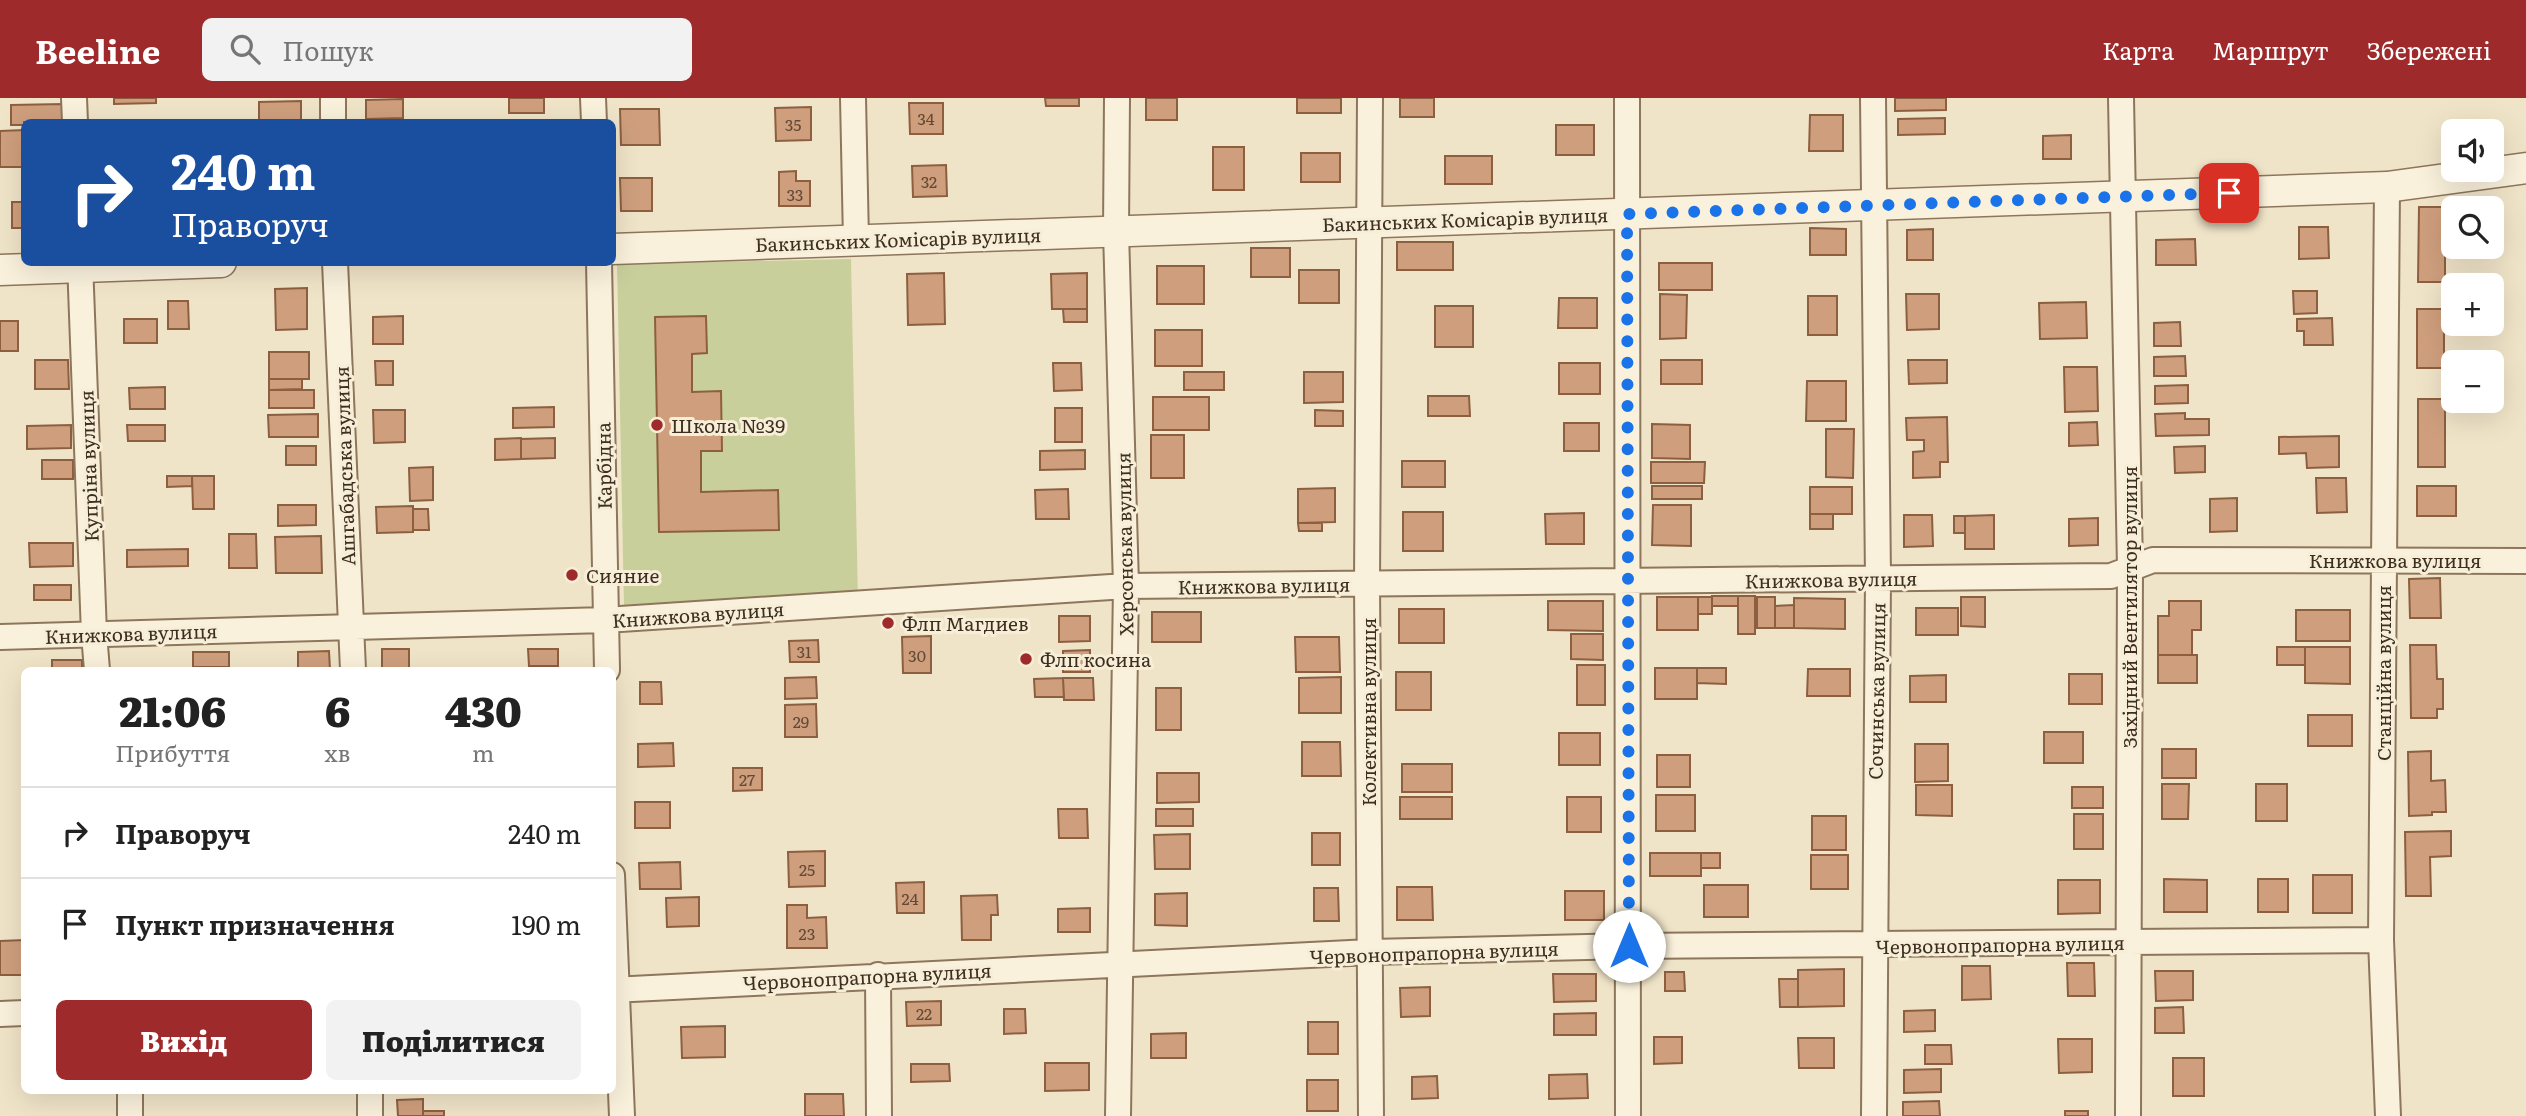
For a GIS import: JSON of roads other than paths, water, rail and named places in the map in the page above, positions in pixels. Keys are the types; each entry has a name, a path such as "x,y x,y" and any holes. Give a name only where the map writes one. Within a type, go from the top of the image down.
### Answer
{"street":[{"path":"74,98 75,119"},
{"path":"333,98 333,119"},
{"path":"593,98 594,119"},
{"path":"853,98 856,240"},
{"name":"Херсонська вулиця","path":"1117,98 1116,232 1126,586 1118,1116"},
{"name":"Колективна вулиця","path":"1370,98 1367,584 1371,1116"},
{"path":"1627,98 1628,1116"},
{"name":"Сочинська вулиця","path":"1872,98 1878,578 1874,1116"},
{"name":"Західний Вентилятор вулиця","path":"2121,98 2130,568 2128,1116"},
{"name":"Бакинських Комісарів вулиця","path":"616,249 2387,187 2526,168"},
{"name":"Станційна вулиця","path":"2387,187 2381,940 2388,1116"},
{"path":"0,270 64,266"},
{"name":"Купріна вулиця","path":"80,266 97,667"},
{"name":"Ашгабадська вулиця","path":"335,266 352,667"},
{"name":"Карбідна","path":"599,266 607,667"},
{"name":"Книжкова вулиця","path":"0,637 605,620 1126,586 2111,576 2152,560 2526,561"},
{"name":"Червонопрапорна вулиця","path":"616,990 1370,952 1629,946 2381,940"},
{"path":"878,975 879,1116"},
{"path":"0,1014 21,1013"},
{"path":"616,1022 622,1116"},
{"path":"130,1094 130,1116"},
{"path":"370,1094 370,1116"}],"place":[{"name":"Школа №39","path":"657,425"},
{"name":"Сияние","path":"572,575"},
{"name":"Флп Магдиев","path":"888,623"},
{"name":"Флп косина","path":"1026,659"}]}
